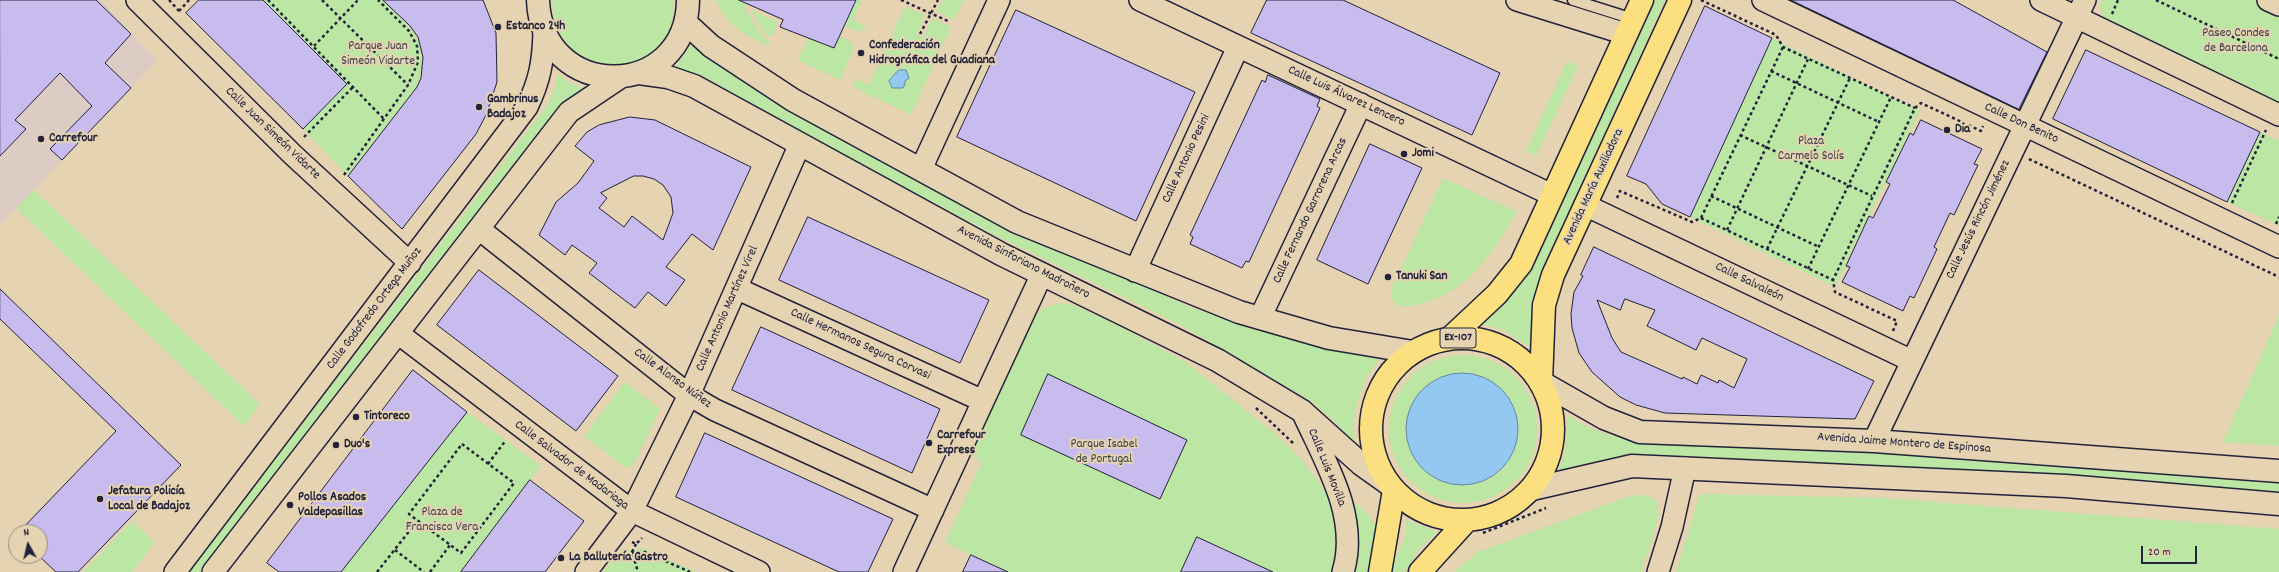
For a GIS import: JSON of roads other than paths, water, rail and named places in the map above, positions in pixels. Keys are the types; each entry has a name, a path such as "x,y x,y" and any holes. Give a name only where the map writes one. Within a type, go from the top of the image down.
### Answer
{"main road":[{"path":"630,75 656,64 666,56 681,35 686,22 688,0"},
{"name":"Avenida María Auxiliadora","path":"1541,382 1544,305 1553,275 1680,0"},
{"name":"Avenida Sinforiano Madroñero","path":"537,4 544,33 559,55 576,68 598,76 630,75 668,77 694,86 1001,254 1217,360 1302,411 1361,464 1391,487"},
{"name":"EX-107","path":"1449,339 1497,294 1521,264 1634,18"},
{"path":"686,22 711,46 793,100 1018,222 1135,271 1239,312 1329,338 1413,352"},
{"name":"EX-107","path":"1472,338 1501,346 1526,364 1541,382 1550,403 1554,433 1547,463 1532,489 1509,508 1481,518 1472,527 1423,512 1410,504 1391,487 1373,451 1370,429 1375,400 1390,373 1413,352 1426,345 1449,339 1472,338"},
{"name":"Avenida Jaime Montero de Espinosa","path":"1541,382 1604,418 1640,432 1874,441 2279,471"},
{"path":"1532,489 1632,466 2066,486 2279,504"},
{"path":"1380,572 1391,487"},
{"path":"1420,572 1472,527"}],"street":[{"name":"Calle Juan Simeón Vidarte","path":"137,0 292,154 410,263"},
{"path":"921,170 999,0"},
{"name":"Calle Luis Álvarez Lencero","path":"1140,0 1552,195"},
{"path":"1517,0 1634,18"},
{"name":"Calle Don Benito","path":"1763,0 2279,247"},
{"path":"2041,0 2081,9 2276,124"},
{"path":"2268,0 2279,5"},
{"name":"Calle Jesús Rincón Jiménez","path":"1874,441 2081,9"},
{"name":"Calle Godofredo Ortega Muñoz","path":"175,572 527,107 536,89 543,64 544,33"},
{"name":"Calle Antonio Pesini","path":"1135,271 1238,47"},
{"path":"221,569 569,112 630,75"},
{"name":"Calle Fernando Garrorena Arcas","path":"1260,318 1362,104"},
{"name":"Calle Antonio Martínez Virel","path":"586,572 632,512 689,395 738,289 800,144"},
{"name":"Calle Salvaleón","path":"1585,205 1912,361"},
{"name":"Calle Alonso Núñez","path":"479,229 689,395 715,410 933,510"},
{"path":"904,572 1042,274"},
{"name":"Calle Hermanos Segura Corvasi","path":"738,289 983,401"},
{"name":"Calle Salvador de Madariaga","path":"399,334 517,426 632,512 760,572"},
{"name":"Calle Luis Movilla","path":"1302,411 1342,504 1348,548 1343,572"},
{"path":"1658,572 1672,527 1685,468"}],"lane":[{"path":"1573,0 1634,18"}],"water":[{"path":"899,70 906,70 909,78 905,81 903,88 892,88 889,81"},
{"path":"1462,373 1483,377 1501,390 1514,408 1518,429 1514,450 1501,468 1483,481 1462,485 1441,481 1423,468 1410,450 1406,429 1410,408 1423,390 1441,377"}],"place":[{"name":"Estanco 24h","path":"498,27"},
{"name":"Confederación Hidrográfica del Guadiana","path":"861,53"},
{"name":"Gambrinus Badajoz","path":"479,107"},
{"name":"Dia","path":"1947,130"},
{"name":"Carrefour","path":"41,139"},
{"name":"Jomi","path":"1404,154"},
{"name":"Tanuki San","path":"1388,277"},
{"name":"Tintoreco","path":"356,417"},
{"name":"Carrefour Express","path":"929,443"},
{"name":"Duo's","path":"336,445"},
{"name":"Jefatura Policía Local de Badajoz","path":"100,499"},
{"name":"Pollos Asados Valdepasillas","path":"290,505"},
{"name":"La Ballutería Gastro","path":"561,558"}],"park label":[{"name":"Paseo Condes de Barcelona","path":"2236,42"},
{"name":"Parque Juan Simeón Vidarte","path":"378,54"},
{"name":"Plaza Carmelo Solís","path":"1811,150"},
{"name":"Parque Isabel de Portugal","path":"1104,452"},
{"name":"Plaza de Francisco Vera","path":"442,520"}]}
